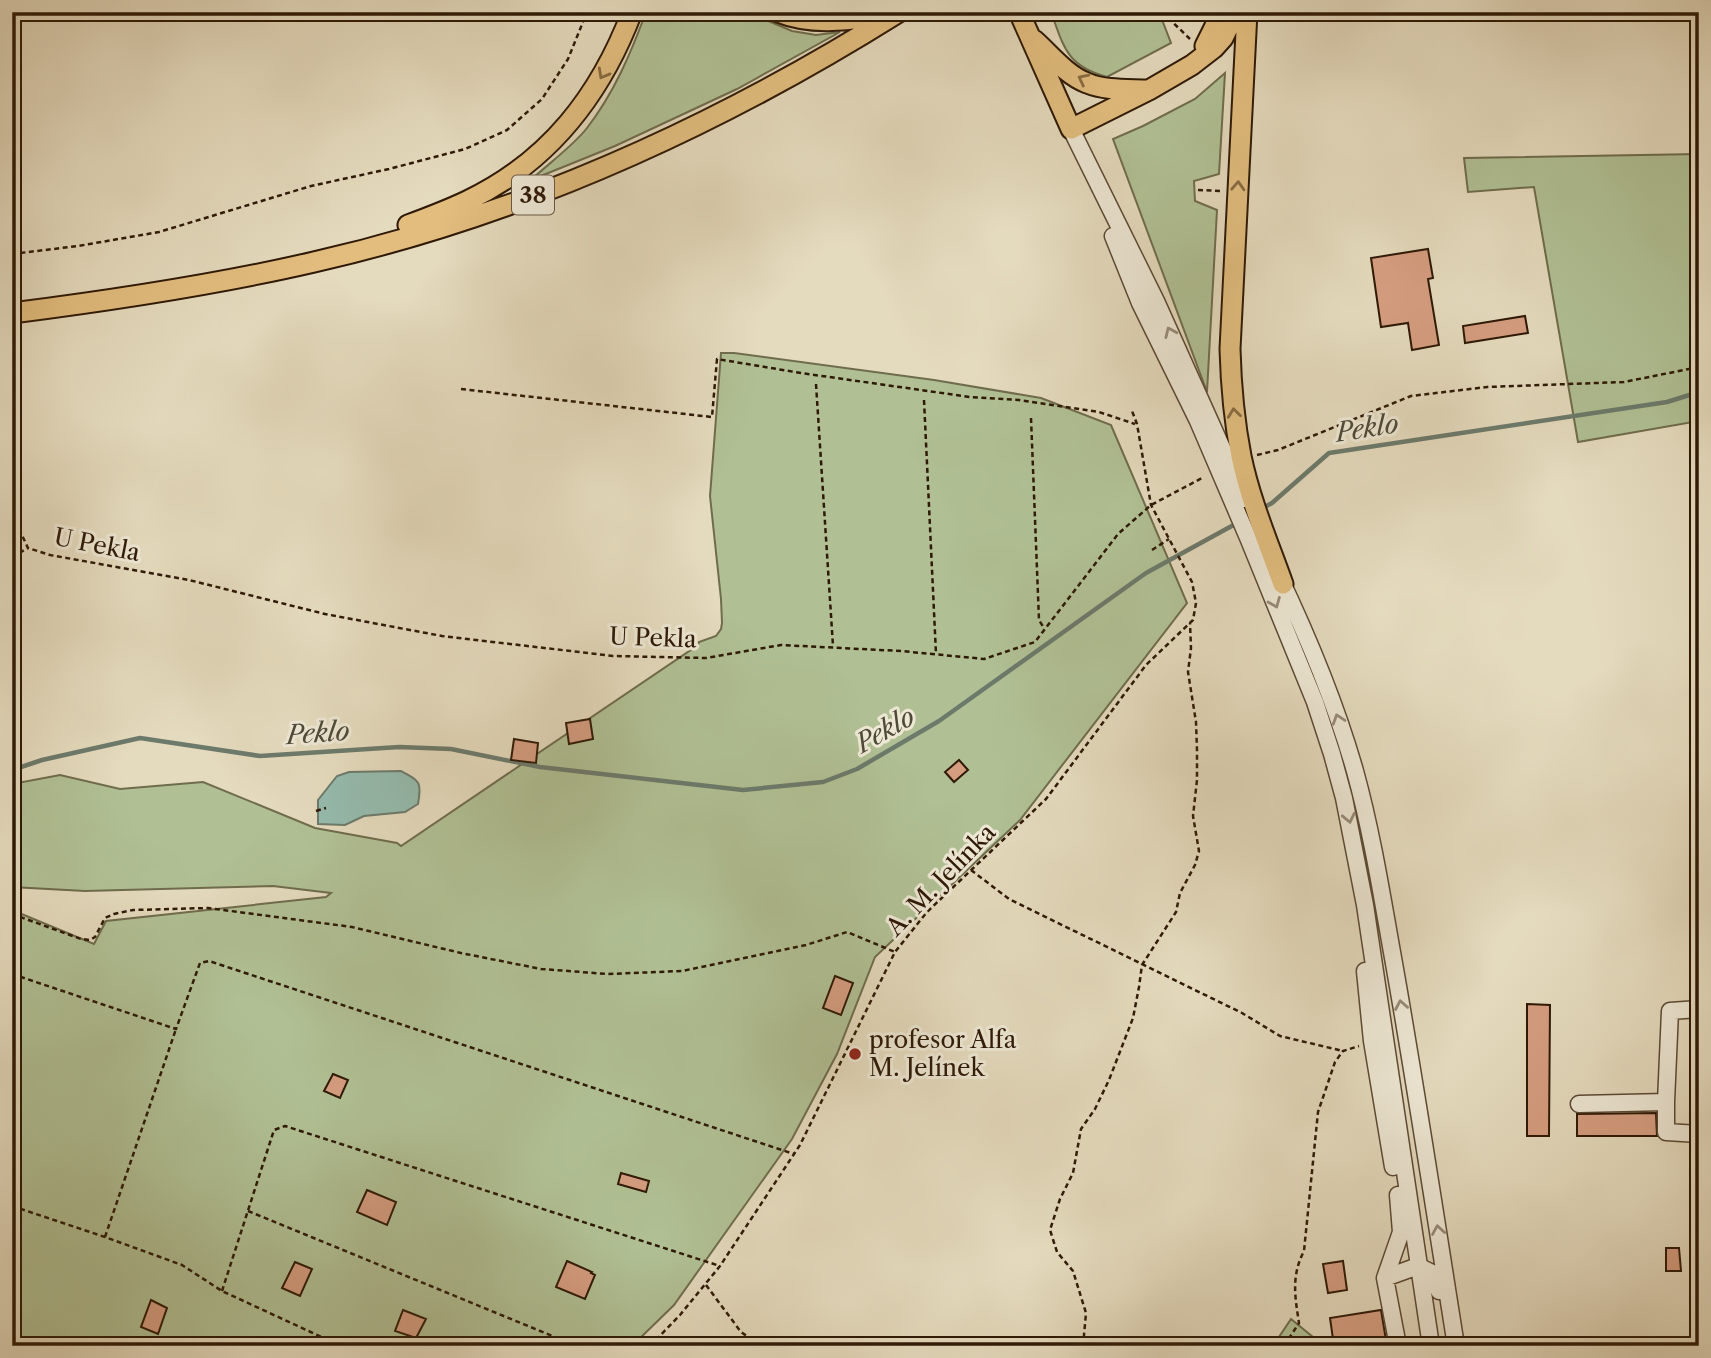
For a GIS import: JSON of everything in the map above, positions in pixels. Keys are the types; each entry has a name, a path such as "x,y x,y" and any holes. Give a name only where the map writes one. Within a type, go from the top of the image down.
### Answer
{"main road":[{"path":"316,262 468,200 531,161 561,133 588,99 611,59 632,12"},
{"path":"778,12 798,19 827,22 899,12"},
{"name":"38","path":"12,313 182,289 316,262 453,224 627,158 808,68 899,12"},
{"path":"1019,12 1071,130 1192,65 1214,48 1229,29 1236,12"},
{"path":"1172,78 1203,50 1220,12"},
{"path":"1247,12 1230,349 1234,416 1241,457 1238,484 1258,536 1283,584"},
{"path":"1029,34 1067,70 1086,83 1108,88 1149,90"}],"street":[{"path":"1071,130 1140,303 1219,470 1238,484"},
{"path":"1071,130 1156,301 1238,484"},
{"path":"1258,536 1332,754 1349,820 1365,905 1431,1346"},
{"path":"1283,584 1332,700 1355,773 1367,824 1406,1030 1454,1346"},
{"path":"1365,905 1364,964 1372,1041 1399,1202 1401,1232 1385,1278 1398,1346"},
{"path":"1699,1009 1670,1011 1666,1102 1666,1132 1699,1134"},
{"path":"1579,1104 1666,1102"},
{"path":"1385,1278 1418,1266 1434,1274 1454,1346"}],"path":[{"path":"12,254 159,232 311,186 465,149 507,130 542,99 568,58 587,12"},
{"path":"1162,12 1203,50"},
{"path":"1198,190 1238,193"},
{"path":"461,389 712,418 717,359 970,397 1018,400 1099,412 1137,424"},
{"path":"1241,457 1278,450 1411,396 1487,387 1624,382 1699,366"},
{"path":"816,384 833,647"},
{"path":"924,400 936,654"},
{"path":"1083,1346 1086,1313 1073,1271 1057,1252 1050,1230 1060,1199 1073,1173 1081,1129 1095,1110 1133,1018 1142,965 1176,912 1180,894 1199,851 1193,816 1197,780 1196,722 1188,672 1191,623 1196,609 1195,592 1151,505 1137,424 1132,411"},
{"path":"1031,418 1039,620 1044,628"},
{"name":"U Pekla","path":"12,524 20,531 28,548 50,555 189,580 325,614 442,636 613,656 706,658 781,645 985,659 1035,642 1118,534 1151,505 1219,470"},
{"path":"1152,550 1169,539"},
{"path":"12,557 28,548"},
{"name":"A. M. Jelínka","path":"650,1346 706,1285 794,1154 895,952 927,912 1046,799 1146,665 1191,623"},
{"path":"316,811 326,808"},
{"path":"971,870 1009,899 1241,1013 1280,1036 1343,1052"},
{"path":"12,914 90,940 95,937 105,918 114,914 133,910 208,908 352,927 541,970 608,974 682,971 806,945 847,932 895,952"},
{"path":"105,1237 200,964 209,961 794,1154"},
{"path":"12,974 176,1029"},
{"path":"1284,1346 1299,1323 1294,1290 1298,1262 1304,1251 1318,1112 1335,1062 1343,1052 1372,1041"},
{"path":"222,1291 274,1130 285,1126 720,1266"},
{"path":"12,1206 181,1265 222,1291 341,1346"},
{"path":"248,1211 572,1346"},
{"path":"706,1285 741,1332 761,1346"}],"green space":[{"path":"646,12 747,12 792,31 816,35 840,32 737,89 615,146 531,180 575,141 597,115 621,72"},
{"path":"1051,12 1159,12 1171,43 1107,77 1094,73 1075,61 1064,45"},
{"path":"1225,73 1219,174 1194,181 1195,201 1217,210 1207,392 1113,139 1195,99"},
{"path":"1699,154 1699,421 1578,442 1534,187 1468,192 1464,158"},
{"path":"721,353 934,380 1041,398 1111,425 1187,603 1020,820 875,957 837,1054 792,1139 674,1305 632,1346 12,1346 12,910 94,944 106,921 326,897 331,893 273,886 85,891 12,887 12,784 60,775 120,789 203,782 315,828 397,843 401,846 699,642 716,636 721,629 721,599 710,496"},
{"path":"1291,1319 1324,1346 1273,1346"}],"water":[{"path":"401,771 418,783 418,804 405,812 364,816 345,825 318,824 318,800 337,776 349,772"}],"building":[{"path":"1428,249 1433,278 1428,279 1439,345 1412,350 1408,323 1381,327 1371,258"},
{"path":"1525,316 1528,333 1465,343 1463,326"},
{"path":"590,719 593,739 569,744 566,723"},
{"path":"514,739 538,743 536,763 511,760"},
{"path":"959,760 968,770 954,782 945,772"},
{"path":"835,976 853,983 841,1015 823,1008"},
{"path":"1527,1004 1550,1005 1549,1136 1527,1136"},
{"path":"333,1074 348,1080 340,1098 324,1091"},
{"path":"1656,1113 1657,1136 1577,1136 1577,1114"},
{"path":"621,1173 649,1181 646,1192 618,1184"},
{"path":"367,1190 396,1202 387,1225 357,1212"},
{"path":"1666,1248 1679,1248 1681,1271 1666,1271"},
{"path":"567,1261 595,1275 585,1299 556,1287"},
{"path":"1343,1261 1347,1290 1328,1293 1323,1264"},
{"path":"295,1262 312,1269 300,1296 282,1288"},
{"path":"151,1300 167,1308 158,1334 141,1327"},
{"path":"403,1310 426,1319 416,1338 395,1331"},
{"path":"1381,1310 1387,1346 1334,1346 1330,1318"}],"waterway":[{"name":"Peklo","path":"1261,509 1272,503 1329,453 1667,402 1699,392"},
{"name":"Peklo","path":"12,770 42,760 140,738 260,756 399,747 451,749 540,767 743,790 823,782 857,769 939,721 1146,573 1239,522"}],"place":[{"name":"profesor Alfa M. Jelínek","path":"855,1054"}]}
